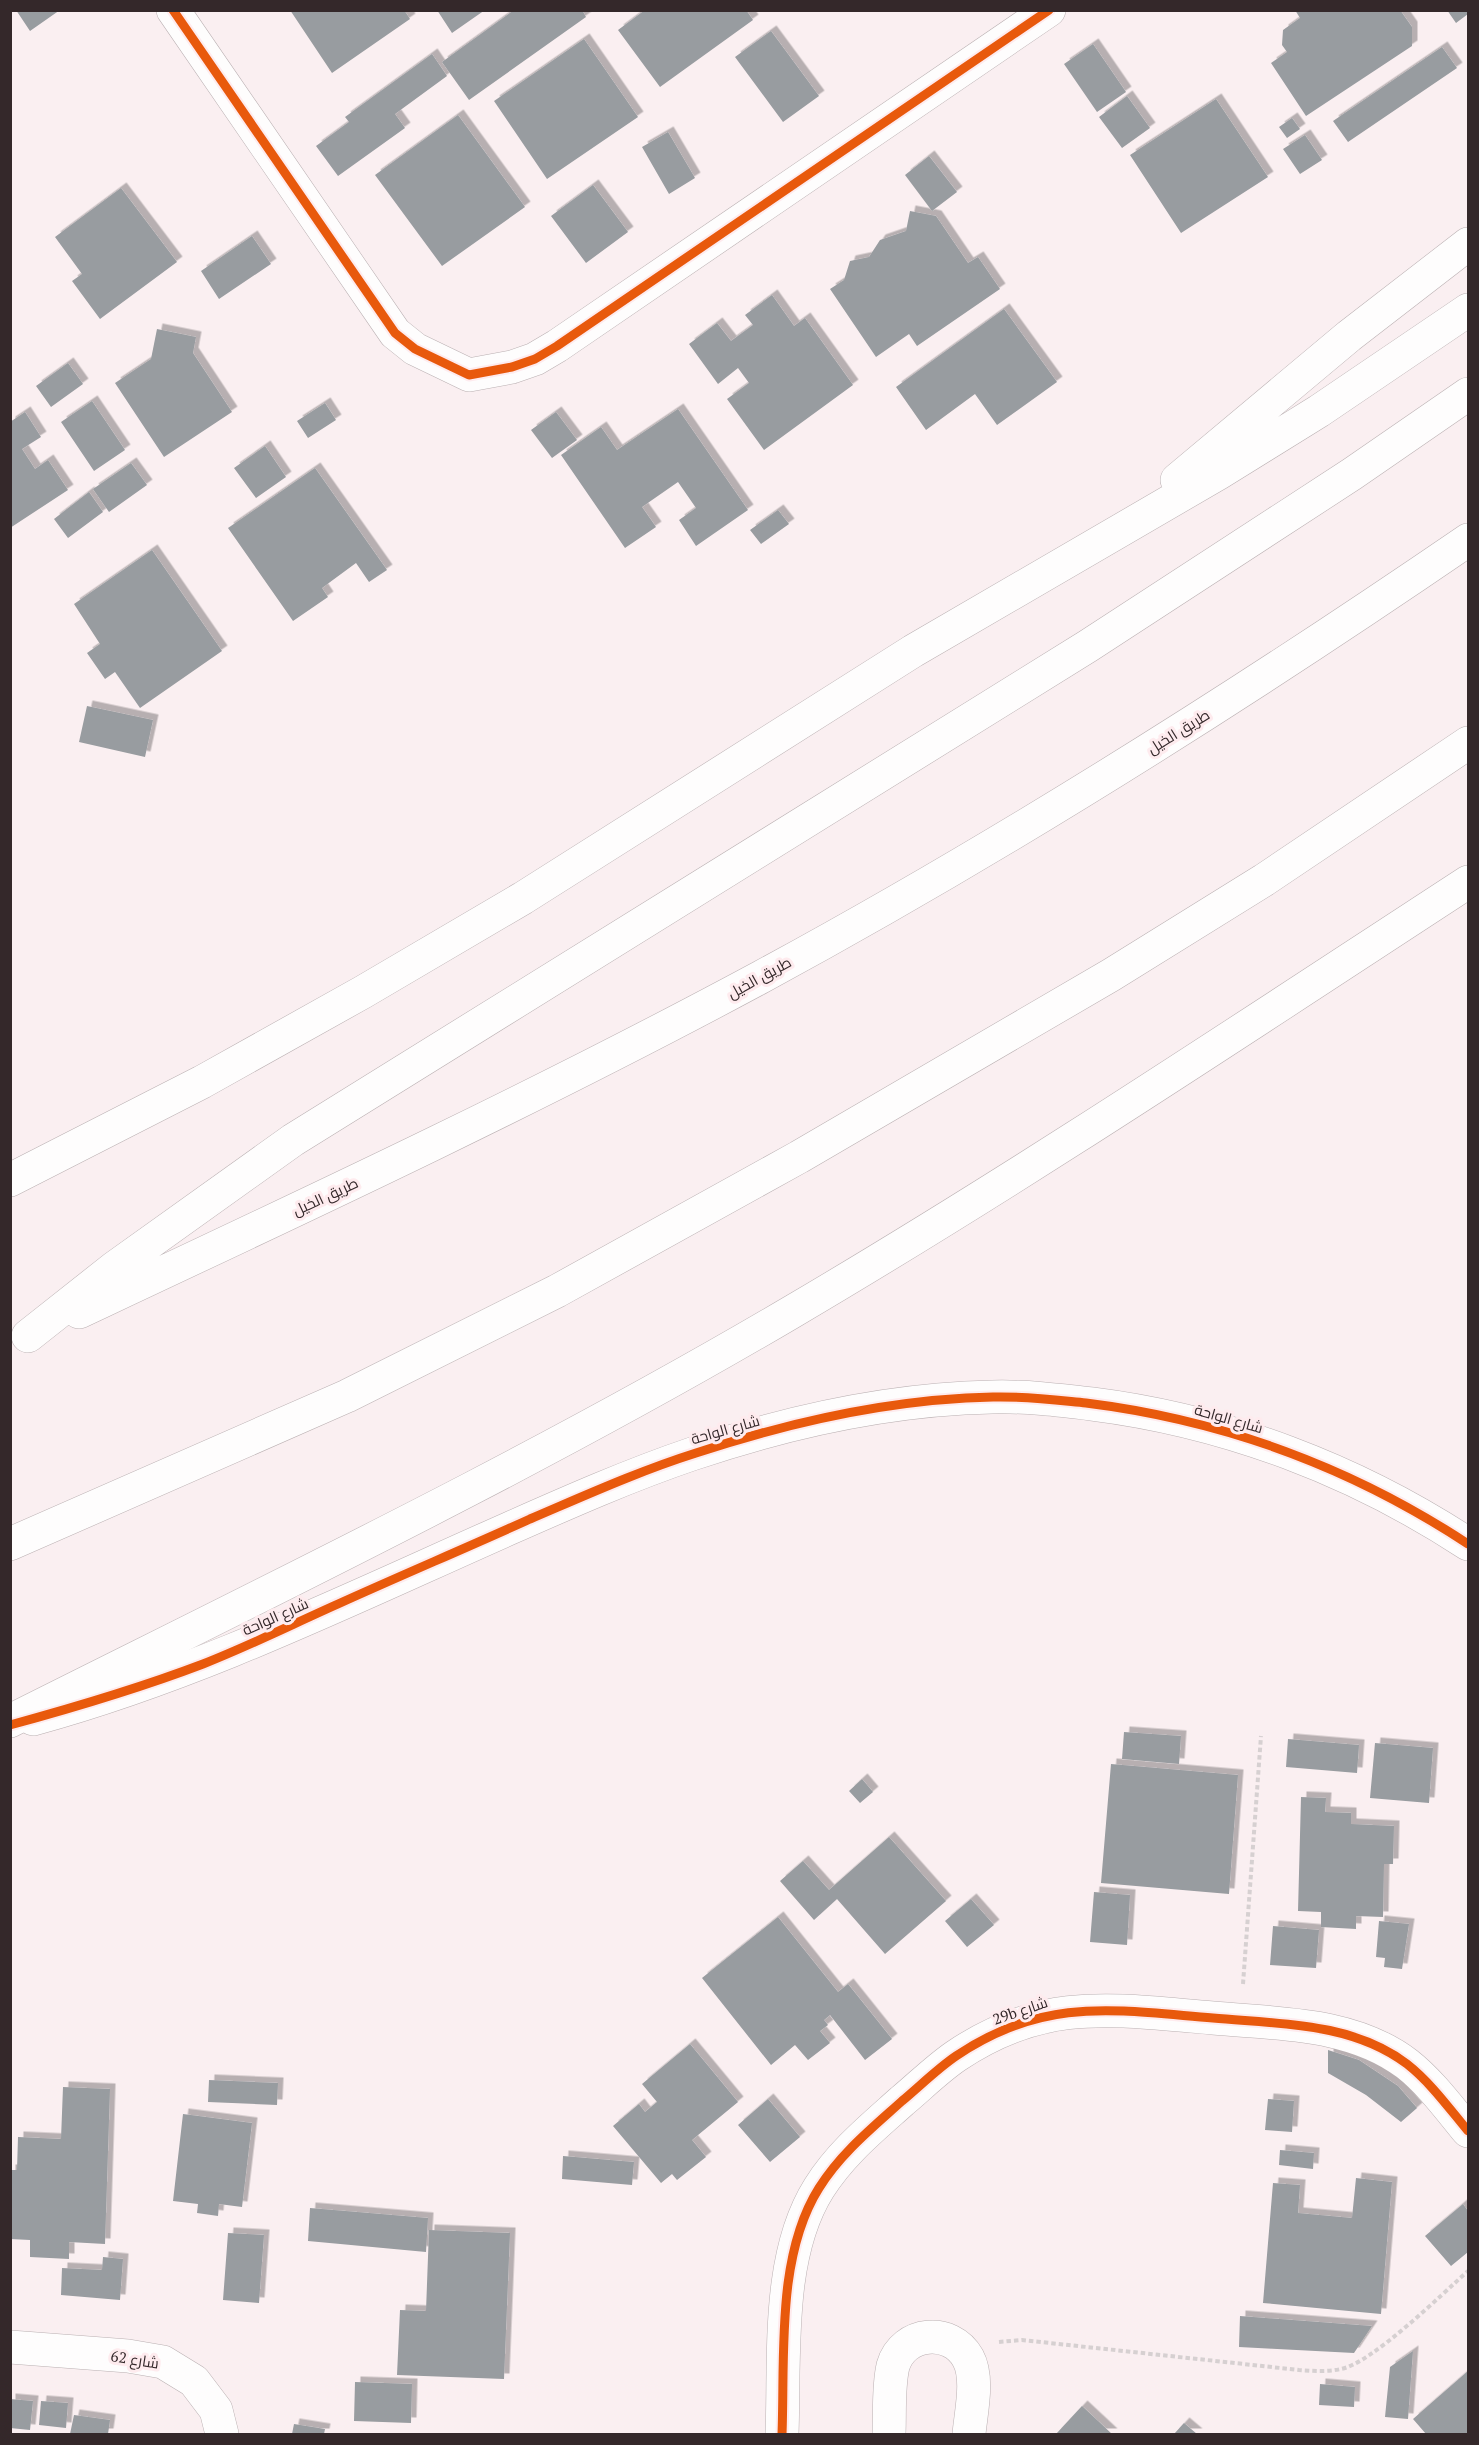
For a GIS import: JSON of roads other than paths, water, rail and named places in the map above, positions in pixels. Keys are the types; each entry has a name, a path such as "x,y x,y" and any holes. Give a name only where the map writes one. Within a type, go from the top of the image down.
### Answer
{"main road":[{"path":"173,10 395,333 415,349 469,375 512,367 535,359 557,346 1049,10"},
{"path":"1118,533 1248,418 1468,244"},
{"path":"10,1180 202,1082 523,898 913,651 1118,533 1309,417 1468,310"},
{"path":"19,1340 114,1268 293,1140 1088,646 1343,480 1468,394"},
{"name":"طريق الخيل","path":"19,1340 415,1154 763,975 926,884 1088,788 1246,688 1468,540"},
{"path":"10,1544 347,1396 557,1291 809,1151 1111,975 1264,880 1468,743"},
{"path":"10,1723 449,1501 620,1410 779,1320 955,1214 1468,882"},
{"name":"شارع الواحة","path":"10,1723 134,1689 203,1664 579,1498 693,1454 812,1421 932,1402 994,1396 1060,1400 1126,1408 1190,1422 1254,1440 1316,1463 1376,1490 1468,1544"},
{"name":"29b شارع","path":"782,2434 788,2280 798,2233 818,2189 847,2150 955,2056 1003,2029 1055,2012 1107,2009 1322,2028 1366,2041 1406,2064 1468,2131"},
{"path":"888,2434 893,2366 899,2354 908,2344 920,2338 933,2336 948,2339 960,2347 969,2358 973,2372 969,2434"},
{"name":"شارع 62","path":"10,2347 128,2356 163,2362 194,2381 216,2410 222,2434"}]}
